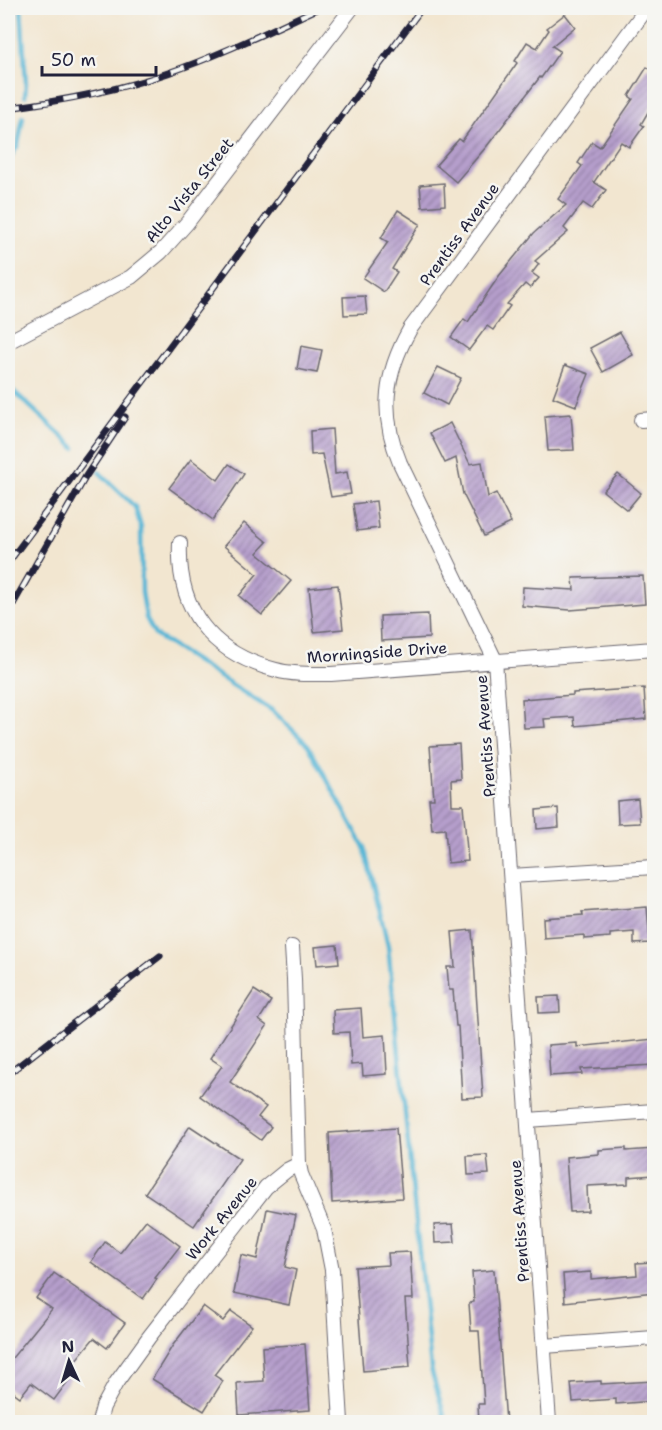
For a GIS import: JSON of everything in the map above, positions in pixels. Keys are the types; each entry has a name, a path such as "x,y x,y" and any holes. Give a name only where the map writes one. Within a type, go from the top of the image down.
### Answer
{"street":[{"name":"Alto Vista Street","path":"8,342 131,277 161,252 187,223 352,8"},
{"name":"Prentiss Avenue","path":"549,1422 495,660 394,448 387,414 390,379 401,345 410,329 647,8"},
{"name":"Morningside Drive","path":"180,543 181,576 190,608 202,626 216,640 254,663 277,671 331,674 654,649"},
{"path":"511,876 654,867"},
{"path":"292,947 299,1164 307,1191 324,1229 329,1253 341,1422"},
{"path":"528,1120 654,1111"},
{"name":"Work Avenue","path":"99,1422 108,1395 149,1337 266,1187 281,1174 299,1164"},
{"path":"544,1346 654,1338"}],"building":[{"path":"565,14 575,27 552,46 560,51 541,78 456,182 436,165 459,139 462,141 517,63 515,61 527,42 537,48 549,30 547,28"},
{"path":"647,67 654,72 654,102 641,124 644,126 629,147 621,142 594,182 606,190 592,209 583,203 564,228 568,232 535,261 539,264 532,273 539,278 530,288 525,284 507,304 510,306 493,330 487,326 469,350 451,337 464,319 468,322 499,276 534,233 566,205 558,199 582,166 578,163 592,142 600,147 633,99 629,96"},
{"path":"444,183 445,205 422,207 420,185"},
{"path":"398,210 420,224 392,269 397,272 384,292 363,278 388,242 381,238"},
{"path":"365,296 367,314 344,315 343,297"},
{"path":"620,332 633,355 603,372 590,348"},
{"path":"301,346 322,350 317,373 297,369"},
{"path":"565,365 589,374 576,406 553,397"},
{"path":"438,367 461,378 447,405 424,393"},
{"path":"571,414 574,450 548,451 545,416"},
{"path":"450,423 470,464 482,462 488,497 496,493 511,523 484,536 463,494 456,458 445,463 430,433"},
{"path":"332,429 335,474 347,472 351,494 331,497 322,454 311,455 310,431"},
{"path":"191,459 218,480 229,464 244,474 213,520 169,488"},
{"path":"618,474 641,493 627,510 603,491"},
{"path":"376,501 379,528 357,531 353,504"},
{"path":"244,523 267,542 257,553 291,581 262,615 239,596 257,574 224,546"},
{"path":"643,576 645,604 570,610 522,606 523,587 574,590 573,578"},
{"path":"338,585 343,629 314,632 309,588"},
{"path":"428,614 429,638 381,641 380,616"},
{"path":"644,688 646,719 575,726 574,717 544,719 545,727 524,728 522,699"},
{"path":"459,744 461,779 451,780 452,805 463,805 468,861 448,863 445,829 432,830 429,799 434,799 430,746"},
{"path":"638,799 640,823 618,824 617,801"},
{"path":"558,808 559,827 537,829 536,810"},
{"path":"647,907 650,943 634,944 634,932 584,939 584,935 544,938 543,918 583,915 582,912"},
{"path":"472,930 483,1097 462,1098 458,1026 456,1026 453,990 449,990 447,967 455,967 452,932"},
{"path":"337,945 339,963 317,965 315,947"},
{"path":"254,990 271,1001 259,1020 267,1026 230,1082 266,1107 258,1117 271,1127 261,1140 200,1096 222,1066 210,1058"},
{"path":"559,996 560,1012 539,1013 538,997"},
{"path":"361,1008 363,1037 385,1035 387,1074 363,1076 362,1064 351,1065 349,1032 334,1033 333,1010"},
{"path":"654,1039 654,1065 581,1069 582,1074 550,1076 548,1045 577,1043 577,1047"},
{"path":"190,1126 240,1159 194,1226 145,1193"},
{"path":"396,1128 402,1198 332,1203 329,1133"},
{"path":"626,1148 626,1151 654,1149 654,1175 628,1177 628,1184 587,1186 588,1211 570,1212 566,1157 599,1154 599,1150"},
{"path":"487,1155 489,1174 468,1175 467,1156"},
{"path":"267,1209 296,1215 285,1267 296,1270 289,1305 234,1293 241,1255 257,1259"},
{"path":"146,1220 180,1246 155,1278 157,1279 143,1299 91,1262 105,1242 120,1253"},
{"path":"453,1224 455,1242 435,1243 434,1225"},
{"path":"410,1252 413,1299 405,1299 410,1367 363,1371 355,1267 389,1265 388,1253"},
{"path":"654,1262 654,1292 565,1302 563,1274 591,1272 591,1279 637,1275 636,1263"},
{"path":"494,1270 506,1422 479,1422 478,1404 484,1404 479,1331 471,1331 469,1303 474,1302 472,1272"},
{"path":"54,1273 125,1323 107,1348 94,1338 65,1373 71,1377 54,1400 31,1383 20,1397 8,1388 8,1363 52,1309 36,1298"},
{"path":"203,1306 223,1321 231,1311 252,1326 214,1375 223,1381 204,1411 152,1379 173,1345"},
{"path":"305,1344 310,1410 239,1415 237,1383 264,1381 262,1347"},
{"path":"601,1381 601,1384 654,1381 654,1401 616,1404 616,1399 573,1402 571,1383"}],"waterway":[{"path":"21,8 25,96"},
{"path":"8,162 18,145 23,117"},
{"path":"8,386 75,448"},
{"path":"99,472 135,507 141,527 142,592 146,618 155,635 273,711 308,745 364,847 388,946 431,1369 446,1422"}],"railway":[{"path":"8,108 89,95 148,79 225,51 319,8"},
{"path":"8,563 422,8"},
{"path":"8,613 86,476 125,417"},
{"path":"8,1074 160,956"}]}
